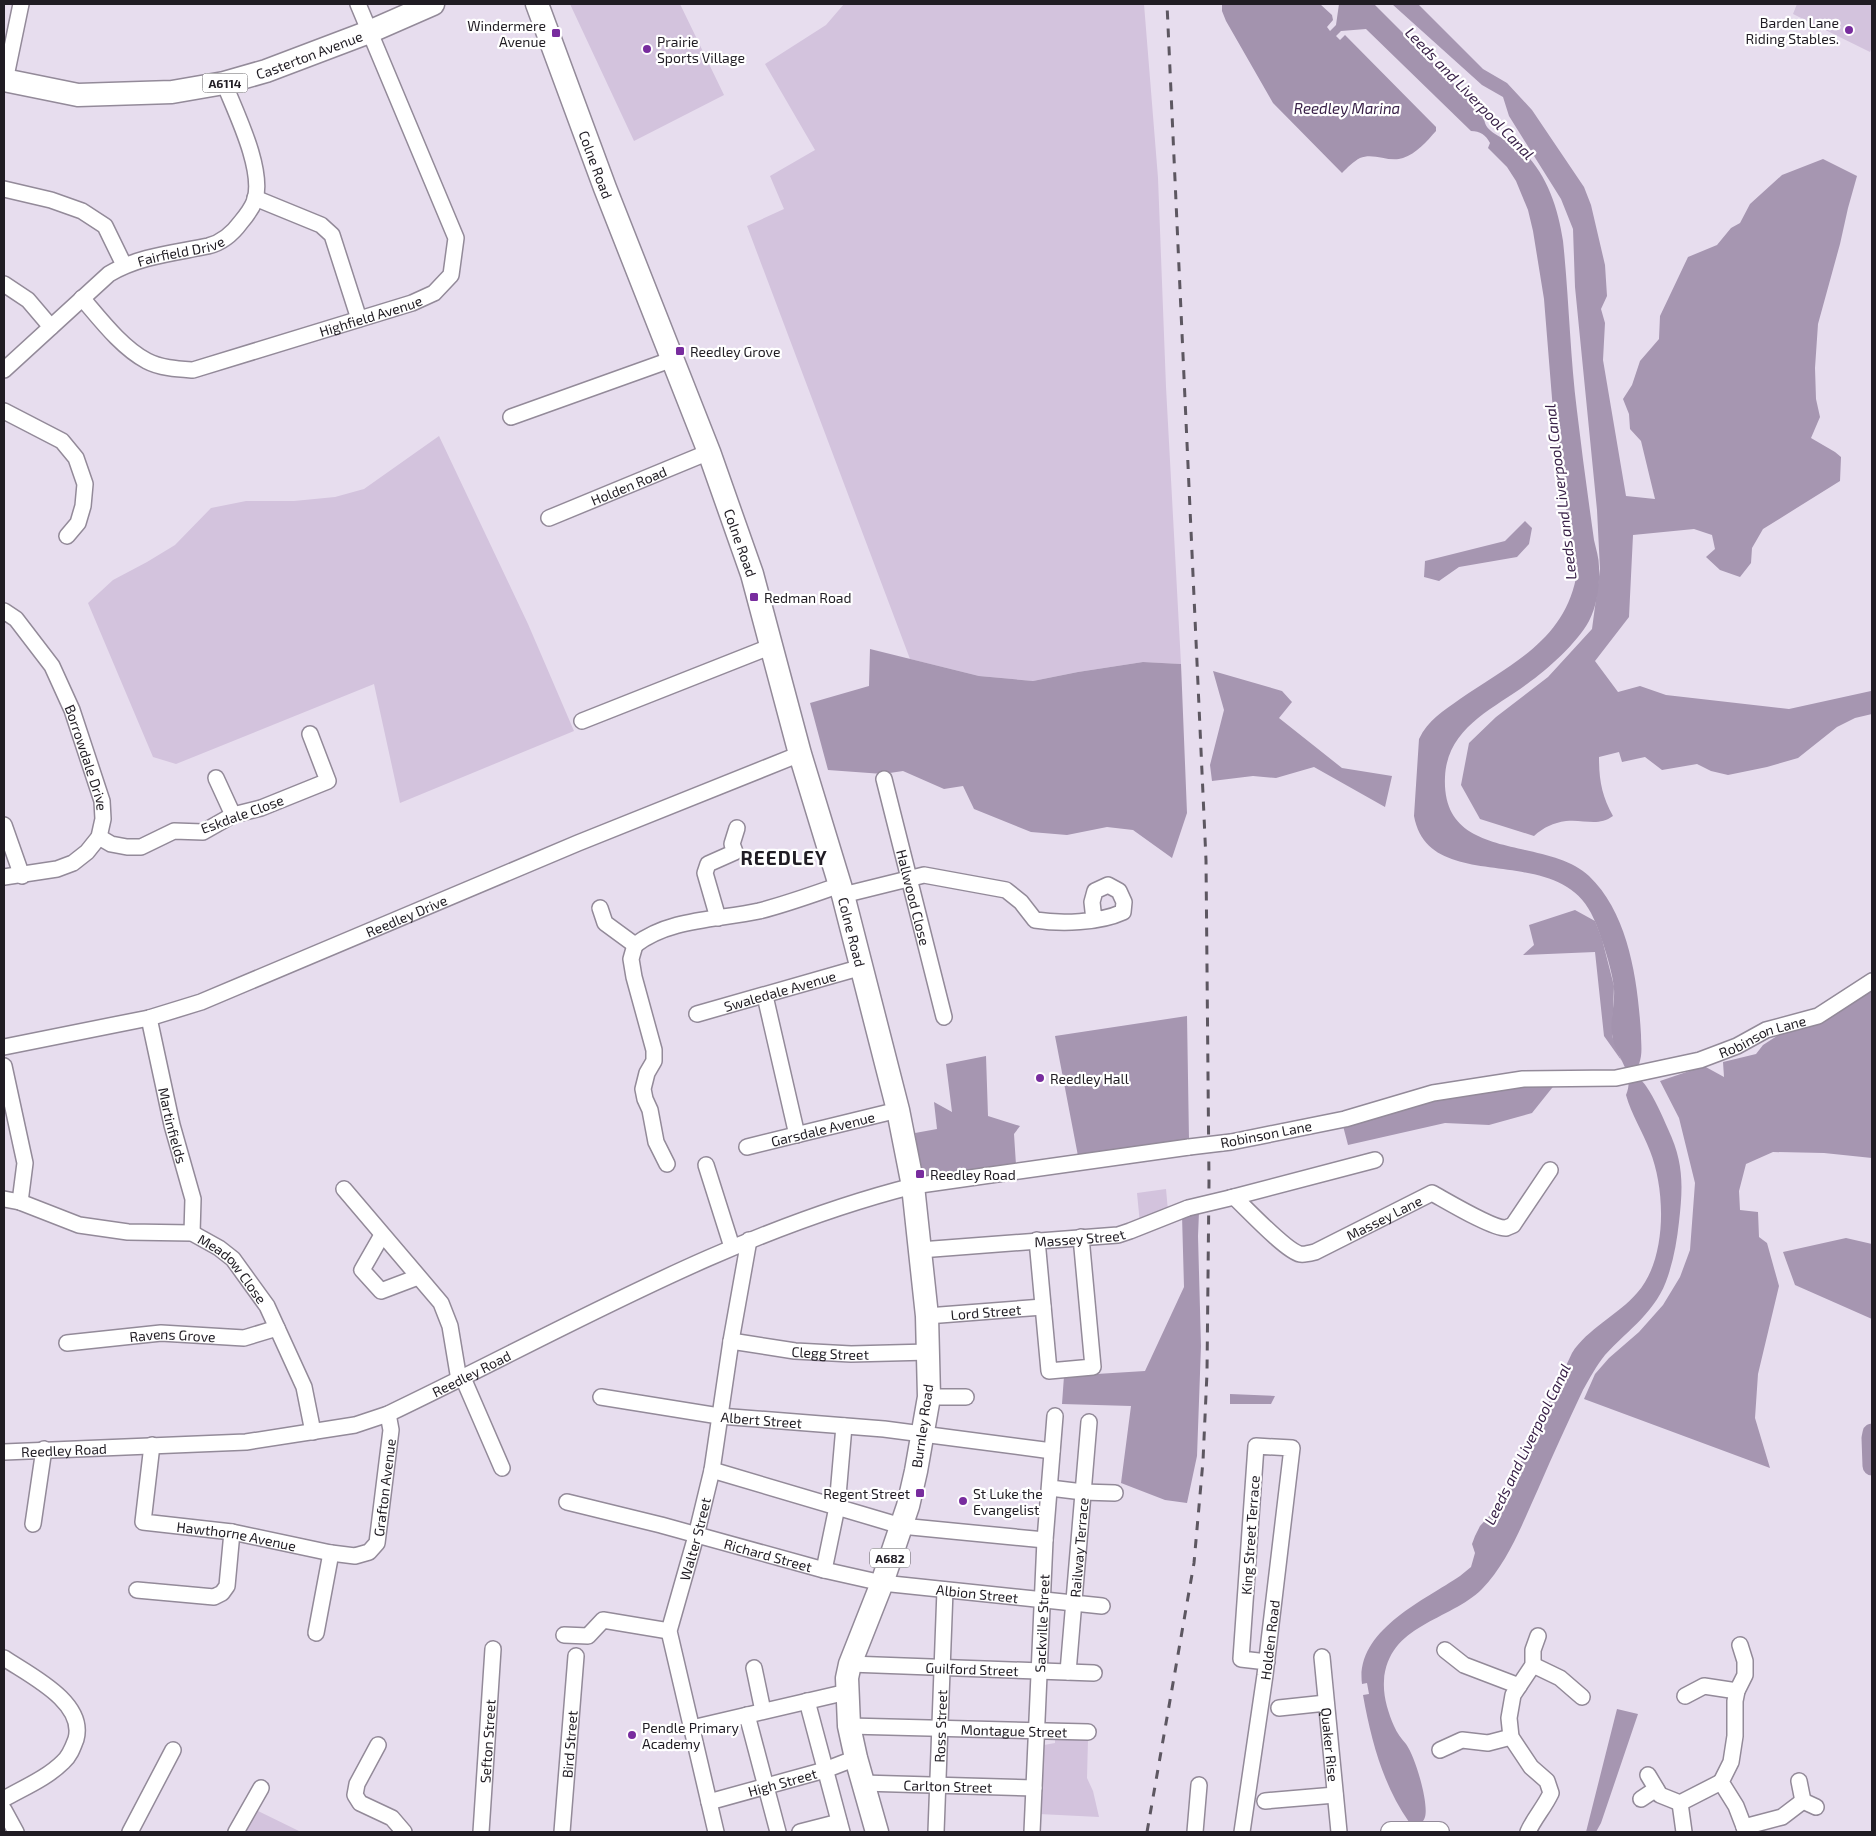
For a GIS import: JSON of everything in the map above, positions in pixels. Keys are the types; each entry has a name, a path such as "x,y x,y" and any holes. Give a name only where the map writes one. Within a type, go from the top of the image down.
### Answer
{"highway":[{"name":"Casterton Avenue","path":"5,80 78,95 172,92 224,84 266,71 369,32 433,4"},
{"name":"Colne Road","path":"537,4 605,188 709,452 752,574 800,754 842,890 898,1110 913,1186"},
{"name":"Burnley Road","path":"877,1832 856,1758 849,1726 846,1692 850,1664 882,1583 908,1506 929,1397 928,1316 913,1186"}],"main road":[{"path":"1397,1832 1439,1832"}],"street":[{"path":"5,80 21,4"},
{"name":"Highfield Avenue","path":"82,298 111,331 129,348 147,361 172,369 193,370 412,303 434,293 451,275 456,238 358,4"},
{"name":"Fairfield Drive","path":"4,370 82,298 110,274 124,265 220,242 238,227 249,212 255,198 255,173 252,155 224,84"},
{"path":"4,189 51,200 82,211 105,226 124,265"},
{"path":"255,198 321,225 332,235 359,320"},
{"path":"4,284 28,300 51,327"},
{"path":"512,417 673,360"},
{"path":"4,411 62,441 76,458 85,484 83,506 78,523 67,536"},
{"name":"Holden Road","path":"549,518 709,452"},
{"name":"Borrowdale Drive","path":"4,611 16,619 52,666 72,710 102,801 103,819 99,837"},
{"path":"582,721 772,646"},
{"name":"Eskdale Close","path":"99,837 111,844 141,847 174,831 203,832 233,815 261,808 328,781 310,734"},
{"name":"Reedley Drive","path":"4,1047 149,1018 201,1002 578,843 800,754"},
{"path":"216,778 233,815"},
{"name":"Hallwood Close","path":"884,779 944,1017"},
{"path":"4,825 22,876"},
{"path":"718,918 705,874 708,864 735,852 732,844 736,828"},
{"path":"4,878 57,869 73,863 87,852 99,837"},
{"path":"668,1164 656,1142 650,1110 643,1089 647,1073 654,1061 654,1050 634,977 631,959 635,945 646,936 681,925 760,911 842,890 924,874 1006,890 1021,902 1035,920 1047,922 1094,920"},
{"path":"600,908 605,923 635,945"},
{"name":"Swaledale Avenue","path":"697,1014 862,967"},
{"name":"Robinson Lane","path":"913,1186 1231,1142 1345,1119 1433,1093 1523,1079 1616,1078 1644,1073 1700,1060 1737,1046 1766,1030 1818,1016 1872,981"},
{"path":"765,996 797,1135"},
{"name":"Martinfields","path":"149,1018 172,1125 193,1199 192,1233"},
{"path":"4,1066 25,1163 20,1202"},
{"name":"Garsdale Avenue","path":"747,1147 898,1110"},
{"name":"Massey Street","path":"920,1250 1118,1234 1188,1208 1375,1160"},
{"path":"706,1165 732,1247"},
{"name":"Massey Lane","path":"1232,1197 1292,1251 1301,1255 1315,1252 1432,1193 1477,1217 1499,1227 1506,1228 1513,1225 1550,1170"},
{"name":"Reedley Road","path":"4,1452 246,1442 355,1425 388,1414 644,1287 732,1247 874,1196 913,1186"},
{"path":"344,1189 441,1303 450,1326 461,1379 502,1468"},
{"name":"Meadow Close","path":"4,1199 20,1202 78,1225 128,1232 192,1233 220,1248 233,1259 267,1306 304,1388 313,1432"},
{"path":"382,1235 362,1270 381,1291 418,1277"},
{"path":"1037,1240 1049,1371 1093,1367 1080,1237"},
{"name":"Walter Street","path":"716,1832 669,1631 696,1536 712,1470 731,1340 749,1240"},
{"name":"Lord Street","path":"928,1316 1043,1307"},
{"name":"Ravens Grove","path":"67,1342 161,1333 244,1338 277,1328"},
{"name":"Clegg Street","path":"731,1340 795,1351 851,1354 929,1352"},
{"name":"Albert Street","path":"601,1397 719,1416 923,1434 1052,1451"},
{"path":"929,1397 966,1397"},
{"name":"Grafton Avenue","path":"332,1553 356,1556 369,1552 377,1543 391,1430 388,1414"},
{"name":"Sackville Street","path":"1032,1832 1045,1540 1055,1416"},
{"name":"Railway Terrace","path":"1068,1672 1089,1422"},
{"path":"824,1570 837,1507 844,1426"},
{"name":"Hawthorne Avenue","path":"152,1445 143,1522 232,1532 332,1553"},
{"name":"King Street Terrace","path":"1267,1662 1241,1659 1256,1446 1292,1448"},
{"name":"Holden Road","path":"1242,1832 1267,1662 1292,1448"},
{"path":"33,1524 44,1449"},
{"path":"712,1470 901,1526 1045,1540"},
{"path":"1050,1488 1115,1493"},
{"name":"Richard Street","path":"567,1502 661,1525 824,1570 882,1583"},
{"path":"137,1590 214,1597 222,1593 227,1586 232,1532"},
{"path":"316,1633 332,1553"},
{"name":"Albion Street","path":"882,1583 1102,1606"},
{"name":"Ross Street","path":"936,1832 945,1590"},
{"path":"564,1635 588,1636 603,1620 669,1631"},
{"path":"1528,1832 1545,1807 1551,1793 1547,1781 1531,1766 1511,1737 1510,1718 1513,1695 1533,1665 1533,1650 1538,1636"},
{"path":"1648,1775 1660,1795 1680,1803 1720,1782 1731,1762 1735,1736 1735,1701 1737,1691 1745,1675 1745,1661 1740,1645"},
{"name":"Sefton Street","path":"481,1832 493,1649"},
{"path":"1446,1650 1464,1665 1519,1686"},
{"name":"Bird Street","path":"562,1832 576,1656"},
{"name":"Quaker Rise","path":"1322,1657 1339,1832"},
{"path":"4,1658 60,1697 75,1714 78,1732 73,1748 64,1762 4,1799"},
{"name":"Guilford Street","path":"850,1664 1094,1673"},
{"path":"1533,1665 1560,1678 1582,1697"},
{"path":"754,1668 763,1711"},
{"path":"1685,1696 1704,1686 1737,1691"},
{"path":"692,1728 846,1692"},
{"path":"803,1832 840,1827 807,1701"},
{"path":"1279,1708 1326,1703"},
{"path":"747,1715 778,1832"},
{"name":"Montague Street","path":"849,1726 1088,1732"},
{"path":"1440,1750 1462,1740 1488,1743 1511,1737"},
{"path":"378,1745 357,1784 354,1795 360,1803 392,1818 404,1832"},
{"path":"130,1832 173,1750"},
{"name":"High Street","path":"709,1802 825,1770 856,1758"},
{"path":"1720,1782 1736,1806 1745,1830 1782,1817 1809,1804 1799,1781"},
{"name":"Carlton Street","path":"862,1783 1034,1788"},
{"path":"1195,1832 1199,1784"},
{"path":"236,1832 262,1788"},
{"path":"1641,1799 1656,1789"},
{"path":"1265,1801 1336,1796"},
{"path":"1680,1803 1684,1832"},
{"path":"4,1810 16,1832"}],"shaded area":[{"name":"Prairie Sports Village","path":"570,4 680,4 724,95 634,141"},
{"path":"844,4 1144,4 1158,178 1166,387 1181,664 1143,662 1033,681 979,676 910,659 747,226 784,209 770,176 815,150 765,64 826,25"},
{"path":"1392,4 1418,4 1483,69 1507,83 1532,110 1584,187 1591,205 1605,265 1607,296 1601,309 1605,323 1603,360 1626,496 1655,499 1641,441 1630,429 1629,414 1623,399 1632,385 1640,361 1659,339 1660,316 1688,257 1717,245 1731,228 1740,223 1750,204 1782,175 1823,159 1857,176 1818,324 1815,368 1816,399 1820,417 1811,438 1841,457 1840,481 1763,529 1752,548 1751,563 1740,577 1720,570 1706,557 1715,549 1712,535 1694,529 1633,535 1629,617 1595,661 1618,692 1640,686 1666,695 1789,709 1871,691 1872,714 1855,718 1837,727 1798,758 1728,775 1711,771 1697,764 1662,770 1645,757 1622,762 1619,752 1599,757 1602,788 1613,816 1602,821 1561,822 1545,828 1534,836 1480,819 1461,785 1469,743 1496,717 1548,677 1592,629 1600,569 1597,510 1575,287 1573,229 1561,199 1509,116 1503,97 1482,85"},
{"name":"Barden Lane Riding Stables.","path":"1797,4 1872,4 1872,47 1870,52 1793,14"},
{"path":"439,436 528,624 574,731 400,803 374,684 176,764 153,757 88,603 113,580 175,545 211,508 246,501 294,501 335,497 364,489"},
{"path":"1525,521 1532,528 1529,544 1517,557 1459,567 1439,581 1424,577 1425,561 1505,541"},
{"path":"870,649 979,676 1033,681 1143,662 1181,664 1187,813 1172,858 1133,830 1107,827 1067,835 1031,832 974,809 963,786 944,789 903,771 883,774 828,770 810,703 869,686"},
{"path":"1213,671 1282,691 1292,702 1279,718 1342,768 1392,776 1385,807 1314,767 1276,778 1253,776 1212,781 1210,765 1224,710"},
{"path":"1575,910 1595,921 1602,939 1614,986 1612,1036 1621,1060 1604,1036 1595,952 1523,955 1534,945 1529,925"},
{"path":"1872,991 1872,1158 1824,1153 1773,1152 1746,1164 1739,1191 1740,1210 1758,1212 1759,1237 1767,1243 1779,1286 1758,1374 1755,1418 1770,1468 1584,1399 1595,1374 1609,1358 1639,1332 1663,1305 1680,1277 1690,1250 1695,1183 1679,1118 1660,1081 1704,1066 1724,1077 1723,1062 1756,1054 1763,1045 1791,1027 1857,994"},
{"path":"1187,1016 1189,1140 1078,1156 1055,1036"},
{"path":"986,1056 988,1116 1020,1126 1014,1134 1016,1165 922,1179 915,1133 937,1129 934,1102 952,1112 946,1064"},
{"path":"1556,1083 1532,1113 1489,1125 1445,1123 1348,1145 1342,1122 1484,1089"},
{"path":"1166,1189 1168,1211 1140,1224 1137,1193"},
{"path":"1199,1212 1201,1346 1197,1456 1187,1503 1165,1500 1121,1483 1131,1406 1062,1404 1064,1376 1145,1371 1184,1287 1182,1215"},
{"path":"1846,1238 1872,1244 1872,1319 1795,1285 1783,1252"},
{"path":"1230,1394 1275,1396 1271,1404 1230,1404"},
{"path":"1617,1709 1638,1714 1601,1823 1596,1832 1586,1832"},
{"path":"1055,1737 1088,1739 1087,1778 1093,1791 1099,1817 1039,1814 1044,1745 1055,1743"},
{"path":"254,1809 301,1832 241,1832"}],"water":[{"name":"Reedley Marina","path":"1222,4 1320,4 1332,15 1333,20 1327,27 1330,31 1336,25 1339,4 1374,4 1482,112 1485,123 1491,131 1515,145 1528,157 1537,167 1549,190 1558,215 1563,241 1575,390 1594,540 1599,564 1597,595 1589,621 1570,647 1544,671 1487,711 1463,733 1454,745 1448,760 1445,777 1448,805 1460,823 1477,836 1499,844 1548,855 1570,864 1589,876 1614,909 1629,950 1634,971 1641,1035 1639,1075 1663,1118 1680,1164 1681,1197 1679,1222 1674,1256 1663,1288 1650,1310 1605,1355 1593,1372 1508,1554 1482,1589 1469,1600 1408,1635 1396,1647 1388,1662 1384,1681 1385,1698 1394,1726 1410,1750 1420,1780 1426,1810 1425,1818 1421,1823 1409,1822 1392,1793 1379,1762 1363,1695 1369,1694 1367,1683 1362,1684 1363,1665 1369,1648 1380,1633 1411,1607 1471,1567 1475,1553 1472,1544 1475,1536 1480,1526 1502,1502 1572,1353 1578,1344 1594,1329 1629,1301 1647,1279 1659,1244 1661,1205 1659,1185 1650,1151 1626,1095 1628,1079 1616,1050 1612,1034 1613,981 1605,950 1591,913 1573,891 1550,879 1523,872 1467,863 1443,855 1424,840 1414,816 1419,739 1427,726 1442,712 1532,650 1559,619 1569,600 1576,578 1554,423 1544,299 1528,210 1516,181 1507,167 1488,148 1490,143 1487,138 1480,133 1471,131 1366,29 1341,31 1336,36 1340,40 1345,35 1436,127 1436,131 1421,147 1408,156 1392,159 1365,156 1355,161 1342,173 1273,103 1226,21 1222,11"}],"waterway":[{"path":"1872,1433 1872,1466"}],"railway":[{"path":"1147,1832 1194,1563 1203,1461 1207,1373 1209,1182 1206,860 1167,4"}],"place":[{"name":"Barden Lane Riding Stables.","path":"1849,30"},
{"name":"Windermere Avenue","path":"556,33"},
{"name":"Prairie Sports Village","path":"647,49"},
{"name":"Reedley Grove","path":"680,351"},
{"name":"Redman Road","path":"754,597"},
{"name":"Reedley Hall","path":"1040,1078"},
{"name":"Reedley Road","path":"920,1174"},
{"name":"Regent Street","path":"920,1493"},
{"name":"St Luke the Evangelist","path":"963,1501"},
{"name":"Pendle Primary Academy","path":"632,1735"}],"district":[{"name":"REEDLEY","path":"784,857"}],"water label":[{"name":"Leeds and Liverpool Canal","path":"1470,93"},
{"name":"Leeds and Liverpool Canal","path":"1560,492"},
{"name":"Leeds and Liverpool Canal","path":"1527,1444"}]}
